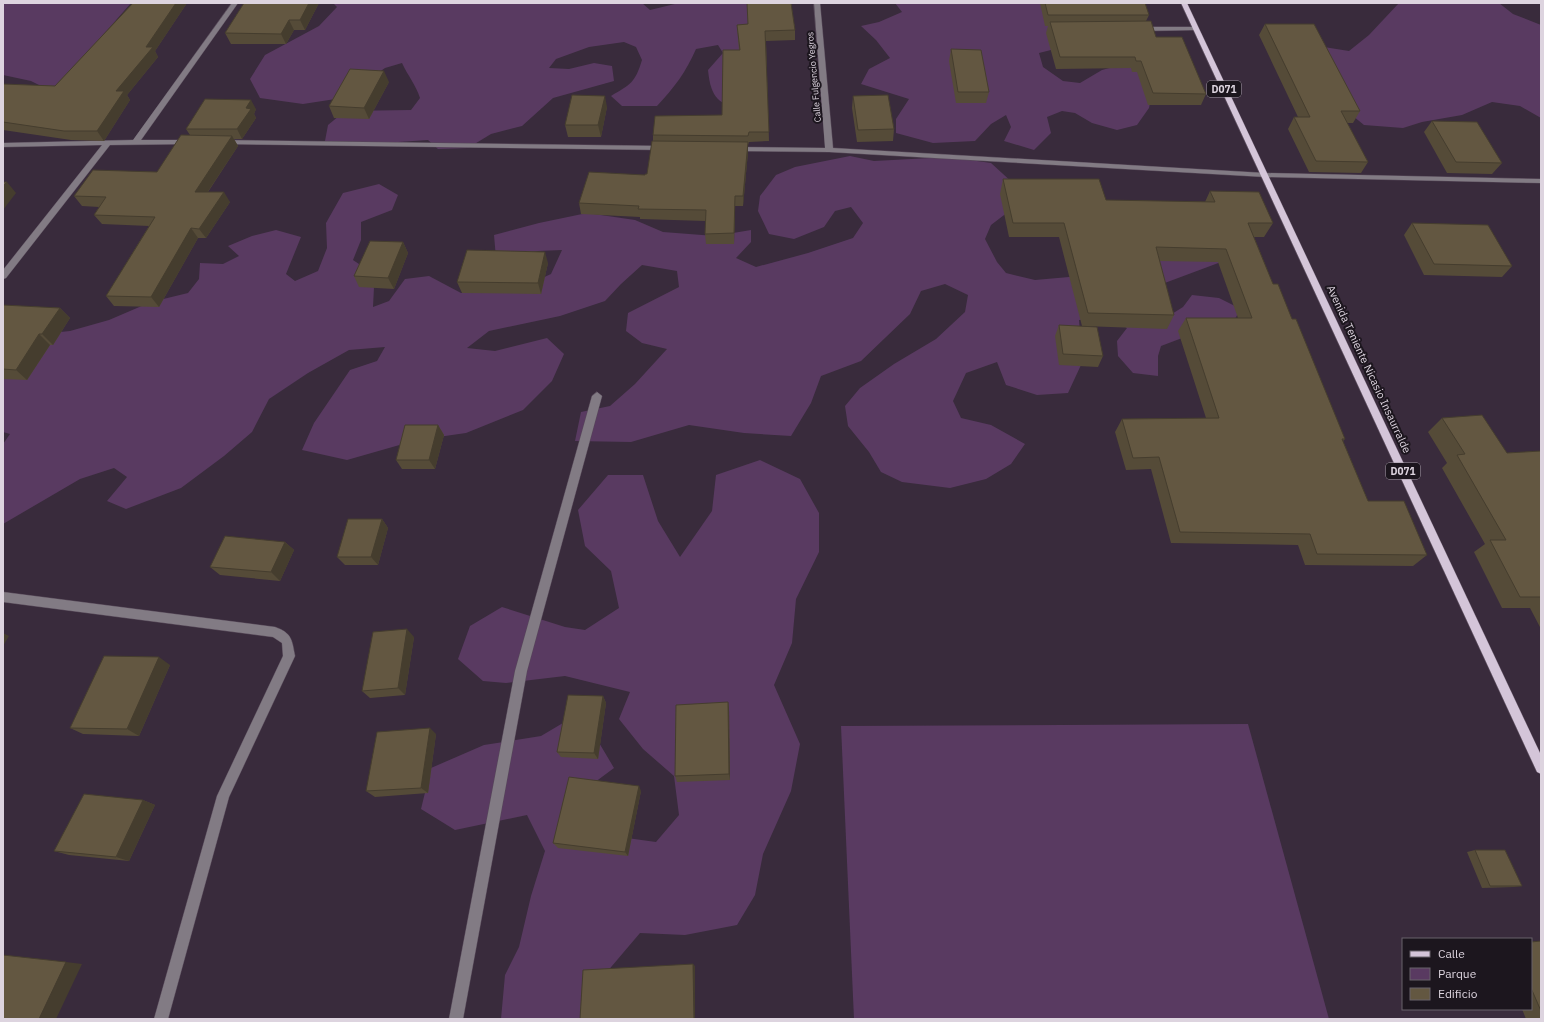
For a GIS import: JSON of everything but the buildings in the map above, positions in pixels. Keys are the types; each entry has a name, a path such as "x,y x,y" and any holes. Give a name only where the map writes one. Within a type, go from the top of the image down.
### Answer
{"main road":[{"name":"Avenida Teniente Nicasio Insaurralde","path":"1184,3 1541,768"}],"street":[{"path":"136,141 235,3"},
{"name":"Calle Fulgencio Yegros","path":"817,3 829,150"},
{"path":"1132,30 1196,29"},
{"path":"3,145 107,144 136,141 200,142"},
{"path":"216,142 670,148"},
{"path":"3,276 107,144"},
{"path":"725,149 829,150 1265,175 1541,181"},
{"path":"456,1019 521,671 597,396"},
{"path":"3,597 275,632 287,640 289,656 223,796 161,1019"}],"green space":[{"path":"3,3 131,3 53,92 31,81 3,75"},
{"path":"333,3 642,3 650,10 679,3 757,3 744,113 728,106 718,99 711,88 708,70 723,53 718,45 696,49 679,79 657,106 622,106 611,96 631,82 637,74 642,60 636,47 624,42 589,47 556,59 549,68 569,69 594,63 612,66 614,81 553,98 522,126 491,134 468,148 438,149 428,140 384,143 325,141 328,125 345,111 411,110 420,98 402,63 385,68 342,98 303,104 260,98 250,79 265,55 319,26 337,7"},
{"path":"895,3 1045,3 1063,47 1039,53 1043,67 1063,81 1080,83 1102,70 1128,63 1155,78 1149,108 1137,125 1117,130 1092,123 1075,113 1062,111 1047,117 1051,133 1034,150 1004,141 1011,127 1006,115 991,124 975,141 933,143 896,133 896,119 909,99 861,84 869,69 890,58 876,40 861,26 879,22 902,12"},
{"path":"1399,3 1499,3 1513,14 1541,25 1541,118 1520,106 1492,102 1462,115 1422,122 1403,128 1364,125 1353,116 1305,44 1349,51 1369,35"},
{"path":"850,156 874,161 949,157 991,163 1014,184 1008,212 991,225 985,239 997,262 1006,273 1035,280 1069,277 1103,270 1135,254 1221,262 1154,287 1167,317 1183,307 1192,295 1219,298 1241,309 1233,322 1190,335 1161,346 1158,356 1158,376 1133,373 1118,356 1117,341 1127,328 1107,317 1079,320 1080,332 1087,352 1068,393 1037,395 1006,385 997,362 966,373 953,401 961,418 991,425 1025,444 1011,464 986,479 950,488 902,482 881,472 869,452 848,426 845,406 860,388 894,364 936,339 965,312 968,295 945,284 921,291 910,314 861,361 821,376 811,403 791,436 744,433 689,425 631,442 575,441 581,412 610,406 635,384 667,349 642,343 626,331 628,313 679,287 677,271 642,265 605,301 560,316 489,331 467,348 495,351 547,338 564,354 552,381 523,410 466,433 417,440 347,460 302,450 314,423 350,370 377,361 385,347 349,350 308,373 269,399 252,432 224,456 181,488 126,509 107,501 127,477 114,468 80,479 3,524 3,444 10,434 3,432 3,338 70,331 109,320 151,302 188,293 199,279 200,263 223,264 239,256 228,246 252,236 276,230 301,237 286,274 295,281 318,271 327,248 326,223 343,193 379,184 398,195 392,210 361,222 361,240 353,260 371,272 374,287 373,307 389,301 405,279 429,276 461,293 516,290 551,274 562,250 538,251 496,258 494,235 539,223 587,213 635,220 663,232 715,236 751,230 751,242 736,258 756,267 808,253 853,238 863,223 851,207 835,211 824,227 794,239 769,234 758,211 760,196 776,175 795,167"},
{"path":"760,460 800,479 819,513 819,552 796,599 792,643 774,685 800,744 791,791 763,854 755,895 737,925 685,935 640,933 606,973 607,1019 501,1019 505,975 519,947 531,896 545,851 527,815 455,830 421,809 431,768 484,745 541,736 568,720 598,741 614,768 579,794 605,835 656,842 679,815 674,776 643,749 619,719 630,692 565,676 506,683 483,681 458,659 470,626 502,607 565,627 585,630 619,608 611,571 585,546 578,510 608,475 643,475 658,521 680,557 712,511 716,475"},
{"path":"1248,724 1329,1019 854,1019 841,726"}]}
